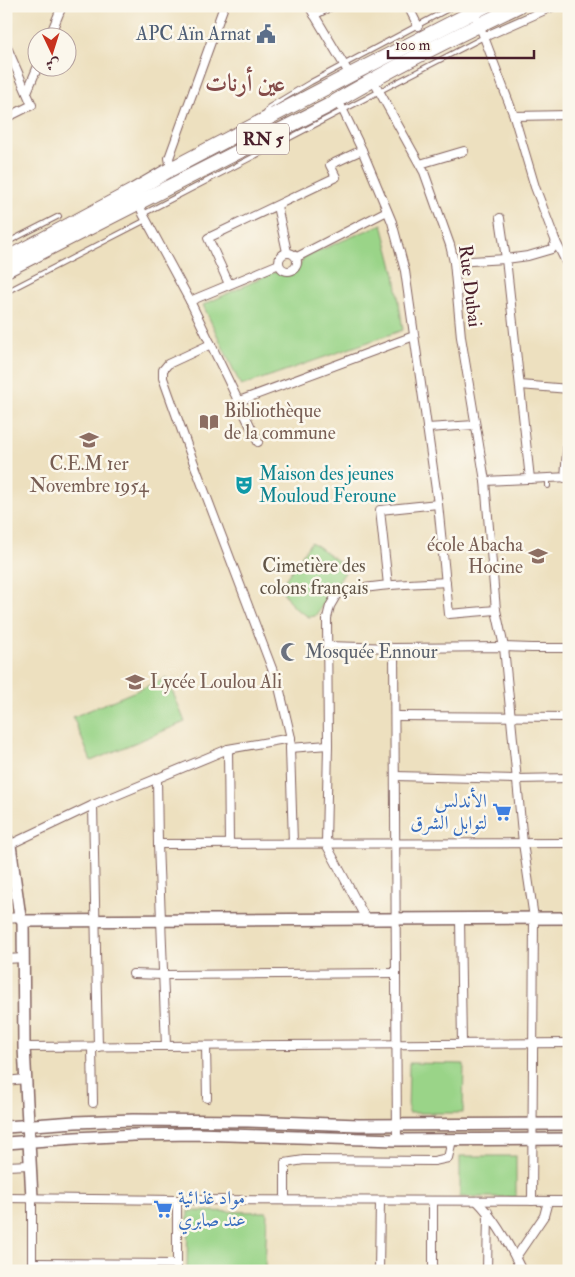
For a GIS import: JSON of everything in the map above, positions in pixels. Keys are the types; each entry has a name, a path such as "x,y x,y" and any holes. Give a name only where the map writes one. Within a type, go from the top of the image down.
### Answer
{"highway":[{"name":"RN 5","path":"6,259 140,207 171,168 263,120 346,70 477,17 518,6"},
{"name":"RN 5","path":"6,270 140,207 340,105 377,85 477,17"}],"street":[{"path":"54,28 62,6"},
{"path":"171,168 170,158 224,6"},
{"path":"309,6 346,70"},
{"path":"314,15 331,6"},
{"path":"408,6 418,26"},
{"path":"554,6 477,17 514,116 536,187 556,242 569,268"},
{"path":"6,45 32,105 6,118"},
{"path":"27,92 33,78"},
{"name":"Rue Dubai","path":"377,85 424,172 450,246 454,262 460,337 485,481 496,610 504,647 523,843 534,918 532,1201"},
{"path":"340,105 362,150 392,222 405,271 438,504 449,614 496,610"},
{"path":"514,116 569,115"},
{"path":"229,284 208,238 336,177 330,165 362,150"},
{"path":"420,164 464,151"},
{"path":"277,206 286,252"},
{"path":"140,207 190,302 258,442"},
{"path":"297,257 387,211"},
{"path":"500,218 530,479"},
{"path":"454,262 528,256 552,249 556,242"},
{"path":"286,252 292,253 297,257 298,263 295,269 289,272 283,270 279,264 279,259 286,252"},
{"path":"190,302 279,264"},
{"path":"239,401 414,336"},
{"path":"211,344 168,364 163,370 163,378 279,687 291,738 293,843"},
{"path":"520,385 569,389"},
{"path":"485,481 530,479 548,482 567,477 569,424"},
{"path":"427,428 475,425"},
{"path":"388,585 380,510 438,504"},
{"path":"366,919 326,844 328,745 326,618 337,594 356,589 388,585 446,582"},
{"path":"327,646 569,648"},
{"path":"394,648 397,1140"},
{"path":"395,716 569,717"},
{"path":"177,1200 177,1268 32,1267 32,1198 24,1047 24,958 21,919 8,843 228,749 291,738"},
{"path":"290,748 328,745"},
{"path":"228,749 229,843"},
{"path":"395,776 569,778"},
{"path":"157,778 166,1046"},
{"path":"93,1103 96,920 94,805"},
{"path":"158,844 569,843"},
{"path":"6,918 96,920 569,918"},
{"path":"460,919 462,1044"},
{"path":"6,959 24,958"},
{"path":"133,974 396,973"},
{"path":"24,1047 569,1043"},
{"path":"206,1046 207,1098"},
{"path":"6,1081 25,1079"},
{"path":"6,1127 133,1120 359,1125 569,1124"},
{"path":"6,1143 134,1135 195,1134 397,1140 569,1139"},
{"path":"285,1200 285,1163 304,1160 434,1162 448,1158 452,1140"},
{"path":"6,1166 30,1165"},
{"path":"6,1198 569,1201"},
{"path":"379,1271 380,1200"},
{"path":"433,1201 433,1271"},
{"path":"476,1201 488,1212 516,1257 522,1271"},
{"path":"516,1257 544,1216 548,1201"},
{"path":"487,1271 488,1212"}],"lane":[{"path":"346,70 454,6"},
{"path":"6,292 140,207"},
{"path":"6,243 59,216"}],"green space":[{"path":"382,224 395,275 403,330 241,386 203,305 272,273 278,271 286,275 293,274 300,266 304,257"},
{"name":"Cimetière des colons français","path":"311,542 348,568 315,616 309,617 293,607 280,587"},
{"path":"167,678 185,722 91,761 73,717"},
{"path":"409,1063 464,1064 463,1113 408,1113"},
{"path":"460,1156 516,1156 516,1197 460,1197"},
{"path":"188,1211 267,1212 265,1271 187,1271"}],"place":[{"name":"APC Aïn Arnat","path":"266,34"},
{"name":"Bibliothèque de la commune","path":"209,422"},
{"name":"C.E.M 1er Novembre 1954","path":"89,440"},
{"name":"Maison des jeunes Mouloud Feroune","path":"244,485"},
{"name":"école Abacha Hocine","path":"538,556"},
{"name":"Mosquée Ennour","path":"290,652"},
{"name":"Lycée Loulou Ali","path":"135,682"},
{"name":"الأندلس لتوابل الشرق","path":"502,812"},
{"name":"مواد غذائية عند صابري","path":"163,1209"}],"district":[{"name":"عين أرنات","path":"245,83"}]}
